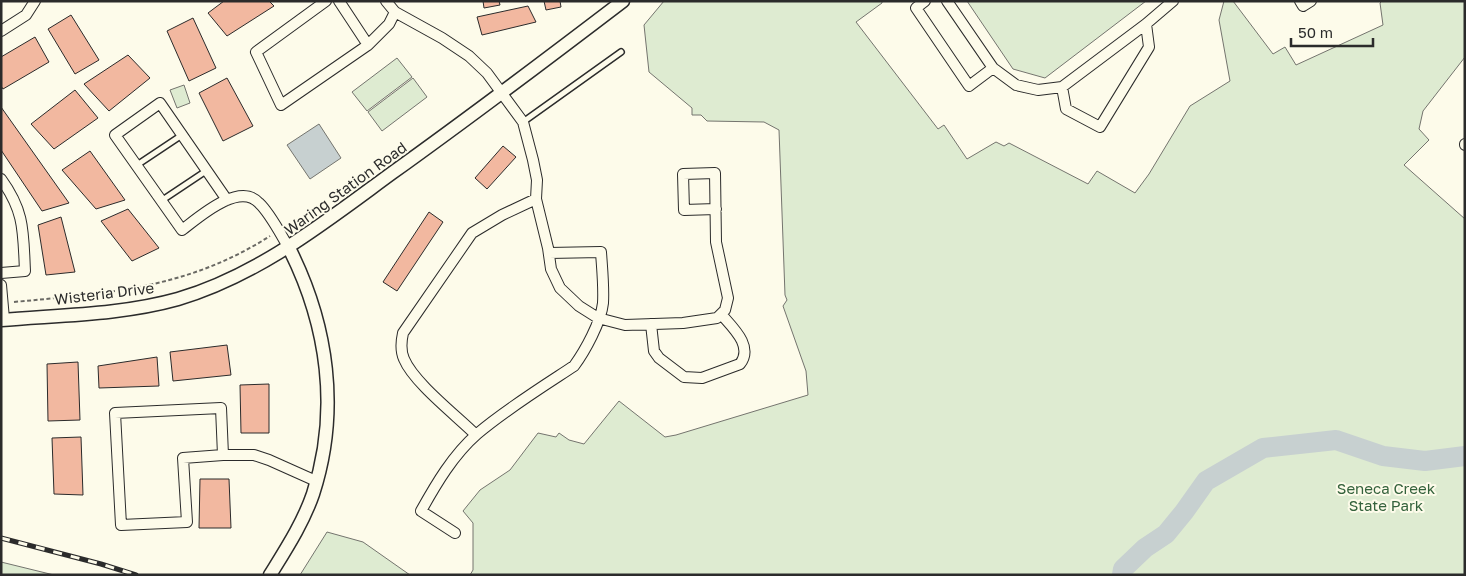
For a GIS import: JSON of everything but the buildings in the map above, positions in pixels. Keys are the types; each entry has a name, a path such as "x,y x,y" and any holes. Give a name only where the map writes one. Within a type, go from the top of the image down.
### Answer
{"street":[{"path":"1,31 26,14 35,1"},
{"path":"326,1 256,52 281,105 368,45 389,24 395,12"},
{"path":"338,1 368,45"},
{"path":"386,1 395,12 456,46 487,73 523,122 537,180 536,199 549,252 551,269 560,288 579,306 598,318 625,325 698,322 718,318 725,310 728,298 716,242 716,209 715,173 683,174 684,210 716,209"},
{"name":"Waring Station Road","path":"270,575 302,519 316,481 326,434 328,403 324,348 312,301 300,269 289,248 503,93 623,1"},
{"path":"924,1 916,8 969,86 993,68"},
{"path":"947,1 993,68 1016,85 1038,90 1062,87 1146,24 1173,1"},
{"path":"1300,1 1302,6 1311,1"},
{"path":"1062,87 1066,109 1100,127 1149,47 1146,24"},
{"path":"227,200 160,103 116,135 182,230 218,203 246,197 258,202 289,248"},
{"path":"1,180 19,208 23,230 25,271 1,273"},
{"path":"476,434 422,384 404,360 400,345 403,333 472,233 502,215 536,199"},
{"name":"Wisteria Drive","path":"3,320 113,311 148,306 180,298 240,274 289,248"},
{"path":"455,533 421,511 434,488 476,434 574,366 583,355 603,304 602,252 549,252"},
{"path":"1,285 3,320"},
{"path":"651,324 654,351 659,358 684,377 702,378 740,364 744,359 745,351 742,339 721,314"},
{"path":"223,455 221,408 115,413 121,525 186,522 182,458 254,455 270,460 316,481"}],"lane":[{"path":"523,122 621,52"},
{"path":"136,165 182,135"},
{"path":"161,201 206,171"}],"path":[{"path":"3,303 98,294 163,283 202,271 241,253 278,231"}],"green space":[{"name":"Seneca Creek State Park","path":"664,1 882,1 882,3 856,22 938,129 944,125 967,159 996,142 1004,146 1009,143 1088,184 1097,171 1135,193 1149,174 1190,106 1230,81 1219,20 1224,1 1233,1 1273,54 1285,47 1296,65 1383,25 1380,3 1382,1 1465,1 1465,57 1423,111 1419,129 1429,140 1404,165 1465,219 1465,575 470,575 473,570 473,523 463,511 480,490 510,470 538,433 556,437 559,433 569,440 584,444 619,401 665,437 808,395 806,371 783,306 787,300 785,295 779,130 764,122 707,121 701,115 692,115 692,108 649,72 644,25"},
{"path":"967,1 1146,1 1045,78 1013,69"},
{"path":"397,58 412,77 367,111 352,92"},
{"path":"413,78 427,97 382,131 368,112"},
{"path":"184,85 190,103 177,108 170,90"},
{"path":"327,532 363,542 410,575 300,575"},
{"path":"1,562 54,575 1,575"}],"shaded area":[{"path":"319,124 341,158 310,179 287,145"}],"waterway":[{"path":"1122,575 1123,569 1145,548 1166,534 1206,481 1263,448 1336,440 1383,456 1425,461 1465,456"}],"railway":[{"path":"1,538 136,575"}]}
